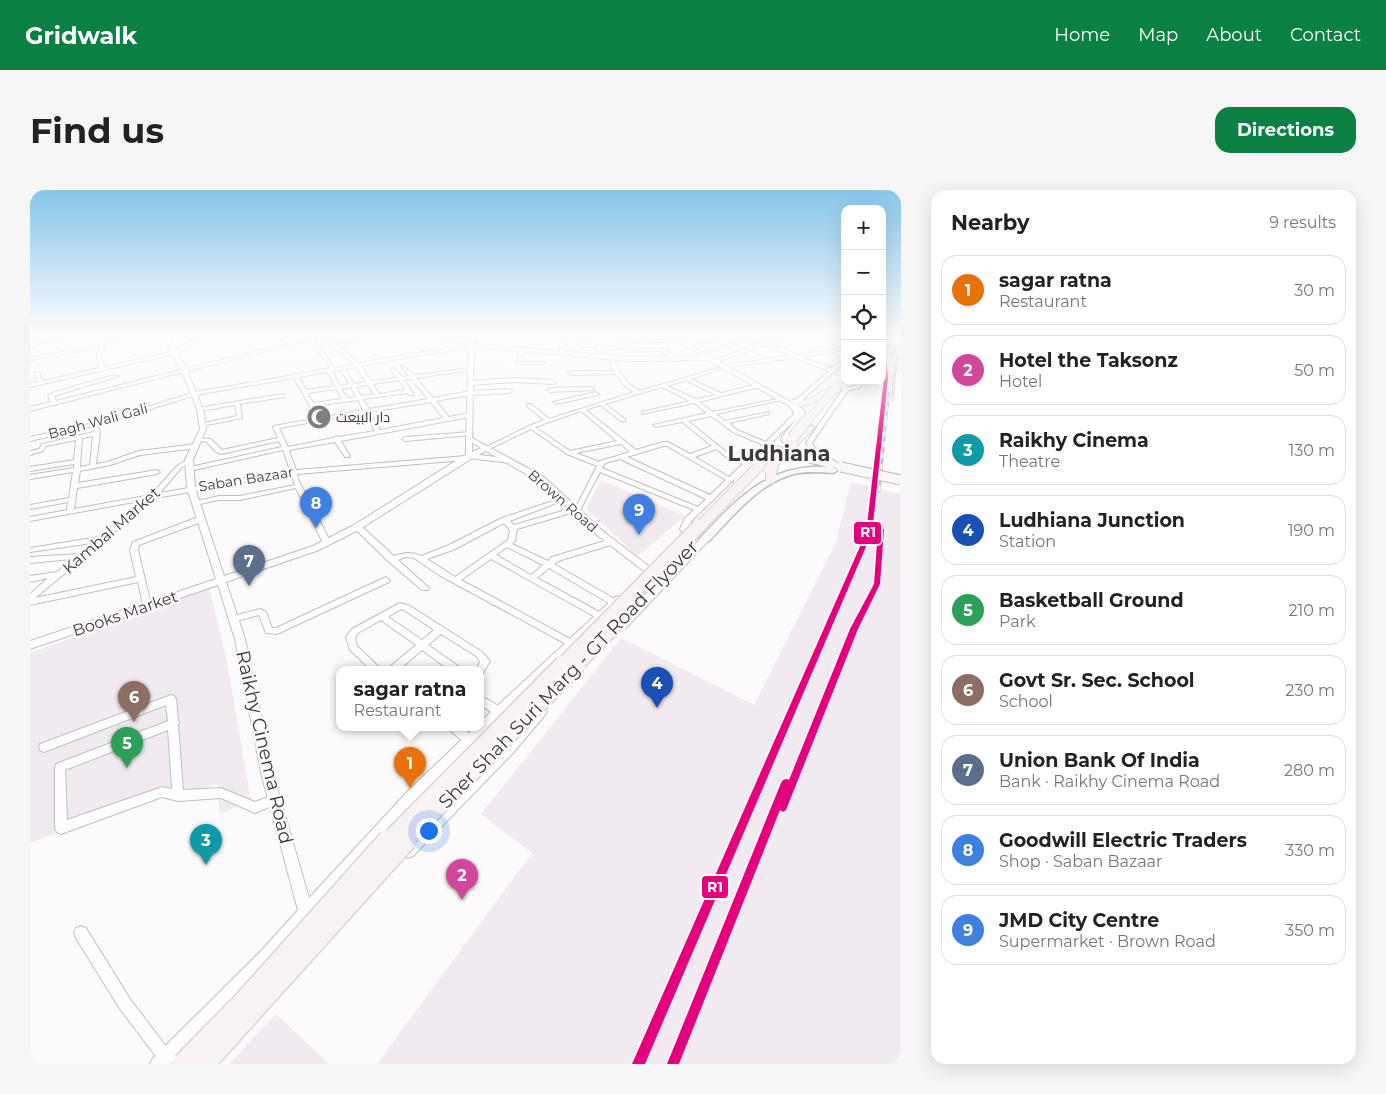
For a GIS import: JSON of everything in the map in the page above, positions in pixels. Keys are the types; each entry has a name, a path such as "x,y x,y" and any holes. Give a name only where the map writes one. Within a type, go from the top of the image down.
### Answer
{"main road":[{"path":"799,405 826,390 844,385"},
{"path":"770,481 776,452 810,433 844,385"},
{"name":"Sher Shah Suri Marg - GT Road Flyover","path":"183,1064 243,1003 383,846 844,385"},
{"path":"776,452 790,462 901,480"},
{"path":"776,452 901,486"},
{"name":"Sher Shah Suri Marg - GT Road Flyover","path":"204,1064 396,850 776,452"},
{"path":"704,538 727,516 770,481 796,471 833,469"}],"street":[{"path":"38,375 41,382"},
{"path":"30,384 72,375"},
{"path":"30,409 165,375"},
{"path":"186,375 200,409 202,424 200,439 189,460"},
{"path":"295,375 318,418"},
{"name":"Bagh Wali Gali","path":"30,439 98,424 195,394 295,375"},
{"path":"333,375 345,400"},
{"path":"347,375 378,431"},
{"path":"365,375 378,396"},
{"path":"398,375 417,402"},
{"path":"305,392 423,375"},
{"path":"467,457 470,436 470,375"},
{"path":"618,375 628,386 639,393"},
{"path":"487,448 547,420 697,375"},
{"path":"741,375 780,398 799,405"},
{"path":"484,726 776,452 785,436 803,414 799,405 743,375"},
{"path":"799,405 800,400 823,381 828,375"},
{"path":"54,403 51,396 54,394 116,376 121,386"},
{"path":"413,376 447,419"},
{"path":"686,378 720,394"},
{"path":"470,383 514,380 553,382"},
{"path":"823,381 841,384"},
{"path":"662,385 693,400 723,423 776,452"},
{"path":"844,385 858,388 861,385"},
{"path":"644,414 693,400 759,386"},
{"path":"556,402 594,392 550,389 556,402 569,413"},
{"path":"312,405 409,391"},
{"path":"327,543 292,472 291,461 280,439 277,425 470,393 509,391"},
{"path":"200,409 282,396"},
{"path":"656,425 780,398"},
{"path":"202,424 240,417 237,404"},
{"path":"529,404 547,420"},
{"path":"602,404 623,420"},
{"path":"687,534 685,524 747,463 776,452 796,416 797,412 792,406 799,405"},
{"path":"582,409 634,452"},
{"path":"723,423 767,414"},
{"path":"190,469 336,438 470,416"},
{"path":"683,420 715,447 727,455 747,463"},
{"path":"93,466 98,424"},
{"path":"531,427 568,453 699,510"},
{"path":"810,433 809,443 811,448 833,469"},
{"path":"30,453 41,450 44,445 97,434"},
{"path":"405,439 470,436"},
{"name":"Brown Road","path":"470,436 487,448 542,479 610,542 663,581"},
{"path":"70,511 75,486 79,437"},
{"path":"336,438 347,456"},
{"path":"200,439 209,440 221,452 280,439"},
{"path":"568,453 622,442"},
{"path":"513,528 576,510 599,467 605,460 666,444 730,480"},
{"path":"30,477 111,464 139,453 196,446"},
{"path":"689,457 715,447"},
{"name":"Books Market","path":"30,646 147,605 221,582 327,543 357,527 467,457 487,448"},
{"path":"620,456 712,498"},
{"name":"Saban Bazaar","path":"30,519 191,488 292,472 467,457 511,461"},
{"name":"Raikhy Cinema Road","path":"189,460 194,500 240,639 261,746 306,913"},
{"name":"Kambal Market","path":"30,600 155,495 179,467 189,460"},
{"path":"30,469 78,461"},
{"path":"75,486 157,472"},
{"path":"194,500 240,498 298,486"},
{"path":"30,507 72,499"},
{"path":"420,559 450,548 505,520 564,499"},
{"path":"147,605 134,550 136,544 201,519"},
{"path":"456,580 491,556 514,536 513,528 505,520"},
{"path":"357,527 425,588"},
{"path":"687,534 695,538 704,538"},
{"path":"214,1064 320,950 433,823 508,750 704,538"},
{"path":"30,550 103,540"},
{"path":"532,578 547,564 572,553 610,542"},
{"path":"506,544 547,564 615,603"},
{"path":"391,559 406,555 420,559 571,643"},
{"path":"30,560 82,556"},
{"path":"491,556 600,616"},
{"path":"30,579 61,574"},
{"path":"30,600 141,579"},
{"path":"233,619 260,612 263,614 269,631 277,631 386,580"},
{"path":"373,666 353,648 350,637 396,607 404,606 484,658 485,661 482,666"},
{"path":"381,616 450,666"},
{"path":"398,666 441,629"},
{"path":"44,747 172,699 178,796"},
{"path":"484,702 498,712"},
{"path":"174,723 60,767 61,828 162,792 178,796 221,793 255,808 275,799"},
{"path":"458,731 470,740"},
{"path":"81,933 162,1061 306,913 413,795 479,731"}],"shaded area":[{"path":"601,480 685,516 642,553 636,555 586,509"},
{"path":"851,482 901,494 901,1064 377,1064 532,853 481,814 621,638 754,705 836,542"},
{"path":"209,588 227,661 251,801 220,814 217,784 176,798 170,792 30,843 30,653"},
{"path":"276,1014 306,1042 329,1064 229,1064"}],"railway":[{"path":"892,400 895,375"},
{"path":"884,401 885,385"},
{"path":"886,420 889,393"},
{"path":"879,491 886,418"},
{"path":"869,528 875,483"},
{"path":"812,665 859,558 870,526"},
{"path":"735,841 813,664"},
{"path":"638,1064 736,840"}],"transit line":[{"name":"R1","path":"638,1064 865,542 870,525 885,385"},
{"name":"R1","path":"783,807 854,629 877,584 881,529"},
{"name":"R1","path":"673,1064 786,783"}],"place":[{"name":"دار البیعت","path":"319,417"},
{"name":"Goodwill Electric Traders","path":"316,528"},
{"name":"JMD City Centre","path":"639,535"},
{"name":"Union Bank Of India","path":"249,586"},
{"name":"Ludhiana Junction","path":"657,708"},
{"name":"Govt Sr. Sec. School","path":"134,722"},
{"name":"Basketball Ground","path":"127,768"},
{"name":"sagar ratna","path":"410,788"},
{"name":"Raikhy Cinema","path":"206,865"},
{"name":"Hotel the Taksonz","path":"462,900"}],"district":[{"name":"Ludhiana","path":"779,454"}]}
